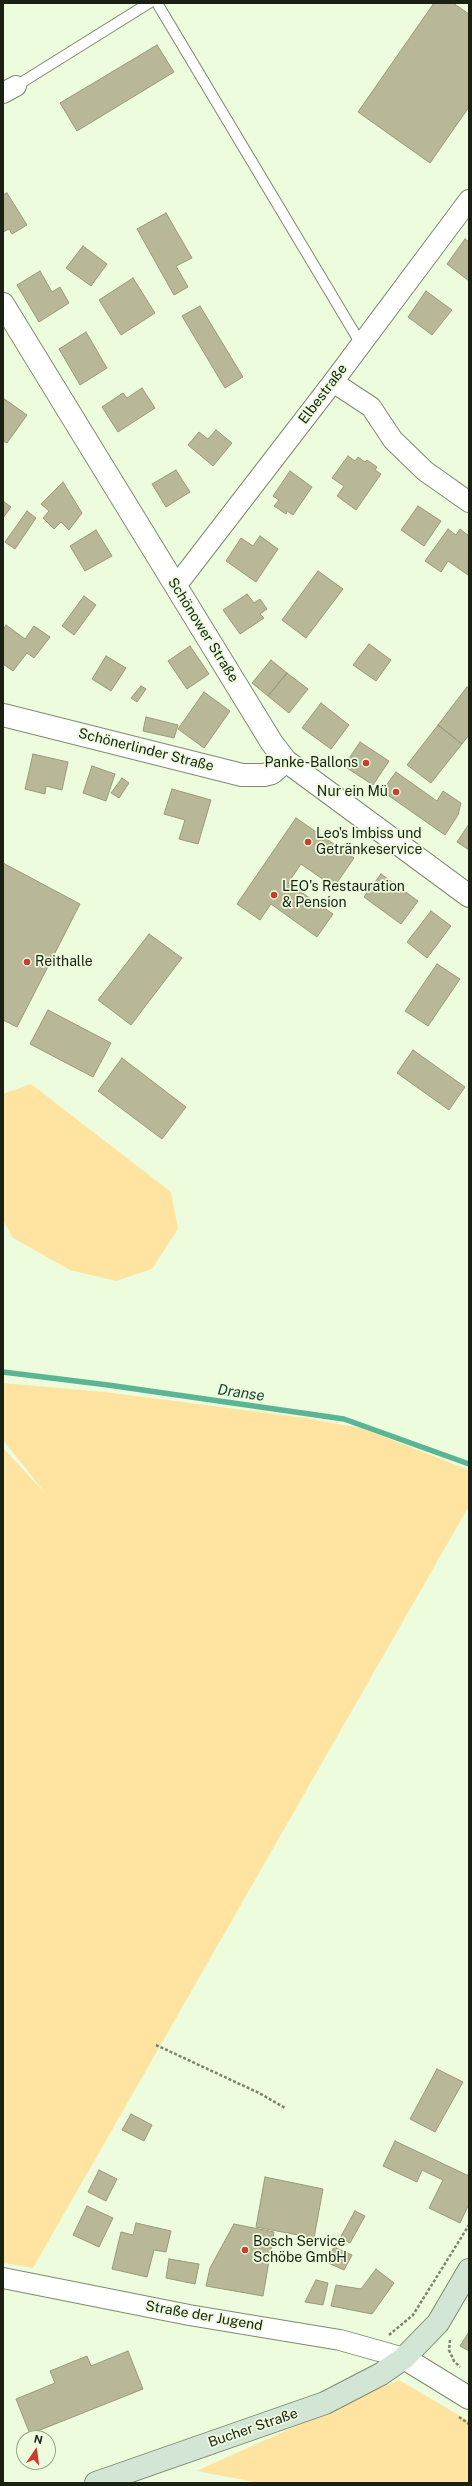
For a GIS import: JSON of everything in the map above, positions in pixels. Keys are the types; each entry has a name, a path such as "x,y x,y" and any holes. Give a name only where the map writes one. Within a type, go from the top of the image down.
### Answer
{"main road":[{"name":"Bucher Straße","path":"96,2483 325,2403 381,2374 404,2358 438,2324 469,2270"}],"street":[{"name":"Elbestraße","path":"176,586 333,382 469,200"},
{"name":"Schönower Straße","path":"3,304 272,743 286,761 469,896"},
{"path":"333,382 371,406 393,440 425,471 469,502"},
{"name":"Schönerlinder Straße","path":"3,715 242,775 264,776 272,773 286,761"},
{"name":"Straße der Jugend","path":"3,2278 189,2315 340,2340 404,2358"},
{"path":"404,2358 469,2398"}],"lane":[{"path":"10,89 149,3"},
{"path":"157,3 361,344"}],"path":[{"path":"156,2045 259,2093 285,2108"},
{"path":"372,2349 413,2315 469,2225"},
{"path":"451,2337 449,2350 454,2362 464,2371"}],"shaded area":[{"path":"31,1084 171,1192 178,1229 152,1269 116,1281 70,1270 13,1238 3,1220 3,1094"},
{"path":"3,1383 105,1392 306,1418 361,1428 469,1470 469,1506 33,2268 3,2263 3,1448 46,1494 3,1440"},
{"path":"399,2380 469,2421 469,2483 260,2483 196,2471"}],"building":[{"path":"434,3 453,3 469,14 469,107 430,163 358,112"},
{"path":"157,45 174,72 77,131 60,103"},
{"path":"7,193 27,225 12,234 9,229 3,232 3,195"},
{"path":"166,213 192,258 176,266 188,287 174,295 137,229"},
{"path":"465,239 469,242 469,281 447,264"},
{"path":"83,246 107,264 91,286 66,268"},
{"path":"40,271 52,292 60,287 69,303 39,322 17,285"},
{"path":"133,278 155,313 121,335 99,300"},
{"path":"426,291 452,310 432,335 408,317"},
{"path":"200,306 243,377 225,388 182,316"},
{"path":"86,332 107,368 80,385 59,349"},
{"path":"142,388 155,408 118,432 102,407 123,393 127,398"},
{"path":"3,398 27,415 7,443 3,441"},
{"path":"216,430 232,443 213,466 188,445 199,432 208,439"},
{"path":"348,456 355,461 358,457 365,462 367,460 377,467 375,470 381,474 356,510 337,496 344,486 332,478"},
{"path":"176,470 190,492 166,507 152,484"},
{"path":"290,471 312,487 293,515 287,511 286,514 274,506 279,500 273,496"},
{"path":"63,482 82,513 69,530 61,522 54,529 43,518 49,511 41,504"},
{"path":"3,501 11,507 3,518"},
{"path":"418,506 441,521 424,546 401,530"},
{"path":"27,511 36,518 15,549 5,542"},
{"path":"448,529 456,535 460,529 469,536 468,575 448,561 441,572 425,561"},
{"path":"96,530 112,556 85,571 70,546"},
{"path":"260,536 278,549 256,582 226,561 241,538 253,546"},
{"path":"318,571 343,589 306,638 282,620"},
{"path":"247,594 254,603 260,599 267,609 260,614 264,618 240,634 223,610"},
{"path":"84,596 96,605 74,635 62,626"},
{"path":"6,625 25,639 34,626 50,637 34,658 27,653 13,671 3,664 3,630"},
{"path":"369,644 391,660 376,681 353,665"},
{"path":"190,646 209,674 187,689 168,661"},
{"path":"106,656 126,668 111,691 92,679"},
{"path":"271,660 287,673 268,696 252,683"},
{"path":"287,673 308,689 289,713 268,696"},
{"path":"141,686 146,689 137,702 131,698"},
{"path":"467,687 469,689 469,735 462,744 438,725"},
{"path":"204,692 230,711 204,748 178,729"},
{"path":"321,703 349,725 331,749 302,728"},
{"path":"146,717 178,725 174,738 143,731"},
{"path":"438,725 462,744 431,783 407,765"},
{"name":"Panke-Ballons","path":"360,742 389,761 373,785 344,766"},
{"path":"33,754 68,762 62,790 46,786 45,794 25,789"},
{"path":"92,766 115,774 106,801 83,793"},
{"path":"396,772 437,801 443,791 461,803 458,815 445,835 382,791"},
{"path":"122,778 129,783 119,798 111,793"},
{"path":"172,789 211,800 198,844 179,839 185,820 164,814"},
{"path":"296,818 354,858 334,887 301,864 288,883 333,914 317,937 271,904 260,920 237,904"},
{"path":"469,824 469,850 457,842"},
{"name":"Reithalle","path":"3,863 80,904 17,1027 3,1020"},
{"path":"381,874 418,901 401,924 364,897"},
{"path":"431,911 451,926 427,958 407,942"},
{"path":"149,934 182,958 131,1025 98,1000"},
{"path":"437,964 460,979 428,1026 405,1011"},
{"path":"48,1010 111,1043 93,1077 30,1044"},
{"path":"413,1050 465,1087 449,1110 397,1073"},
{"path":"122,1058 186,1107 162,1139 98,1091"},
{"path":"437,2069 463,2082 435,2132 410,2119"},
{"path":"131,2114 152,2125 144,2141 122,2130"},
{"path":"395,2141 469,2176 469,2204 460,2223 429,2208 443,2180 422,2170 417,2182 383,2166"},
{"path":"99,2170 117,2179 106,2201 88,2192"},
{"path":"265,2177 323,2189 314,2238 256,2227"},
{"path":"87,2206 113,2218 99,2247 73,2235"},
{"path":"355,2211 365,2216 350,2243 340,2238"},
{"path":"136,2223 171,2231 166,2252 154,2250 147,2277 112,2269 121,2232 133,2235"},
{"name":"Bosch Service Schöbe GmbH","path":"234,2224 274,2232 263,2296 206,2286 210,2268"},
{"path":"334,2247 352,2255 344,2270 326,2262"},
{"path":"169,2259 199,2264 195,2284 166,2278"},
{"path":"376,2269 394,2283 372,2314 331,2306 336,2285 361,2289"},
{"path":"316,2280 328,2283 323,2305 305,2302"},
{"path":"469,2332 469,2351 460,2346"},
{"path":"128,2351 143,2389 40,2430 28,2430 16,2399 55,2383 50,2371 87,2356 91,2366"}],"waterway":[{"name":"Dranse","path":"3,1372 108,1385 344,1419 469,1464"}],"place":[{"name":"Panke-Ballons","path":"366,763"},
{"name":"Nur ein Mü","path":"396,792"},
{"name":"Leo's Imbiss und Getränkeservice","path":"308,842"},
{"name":"LEO's Restauration & Pension","path":"274,895"},
{"name":"Reithalle","path":"27,962"},
{"name":"Bosch Service Schöbe GmbH","path":"245,2250"}]}
